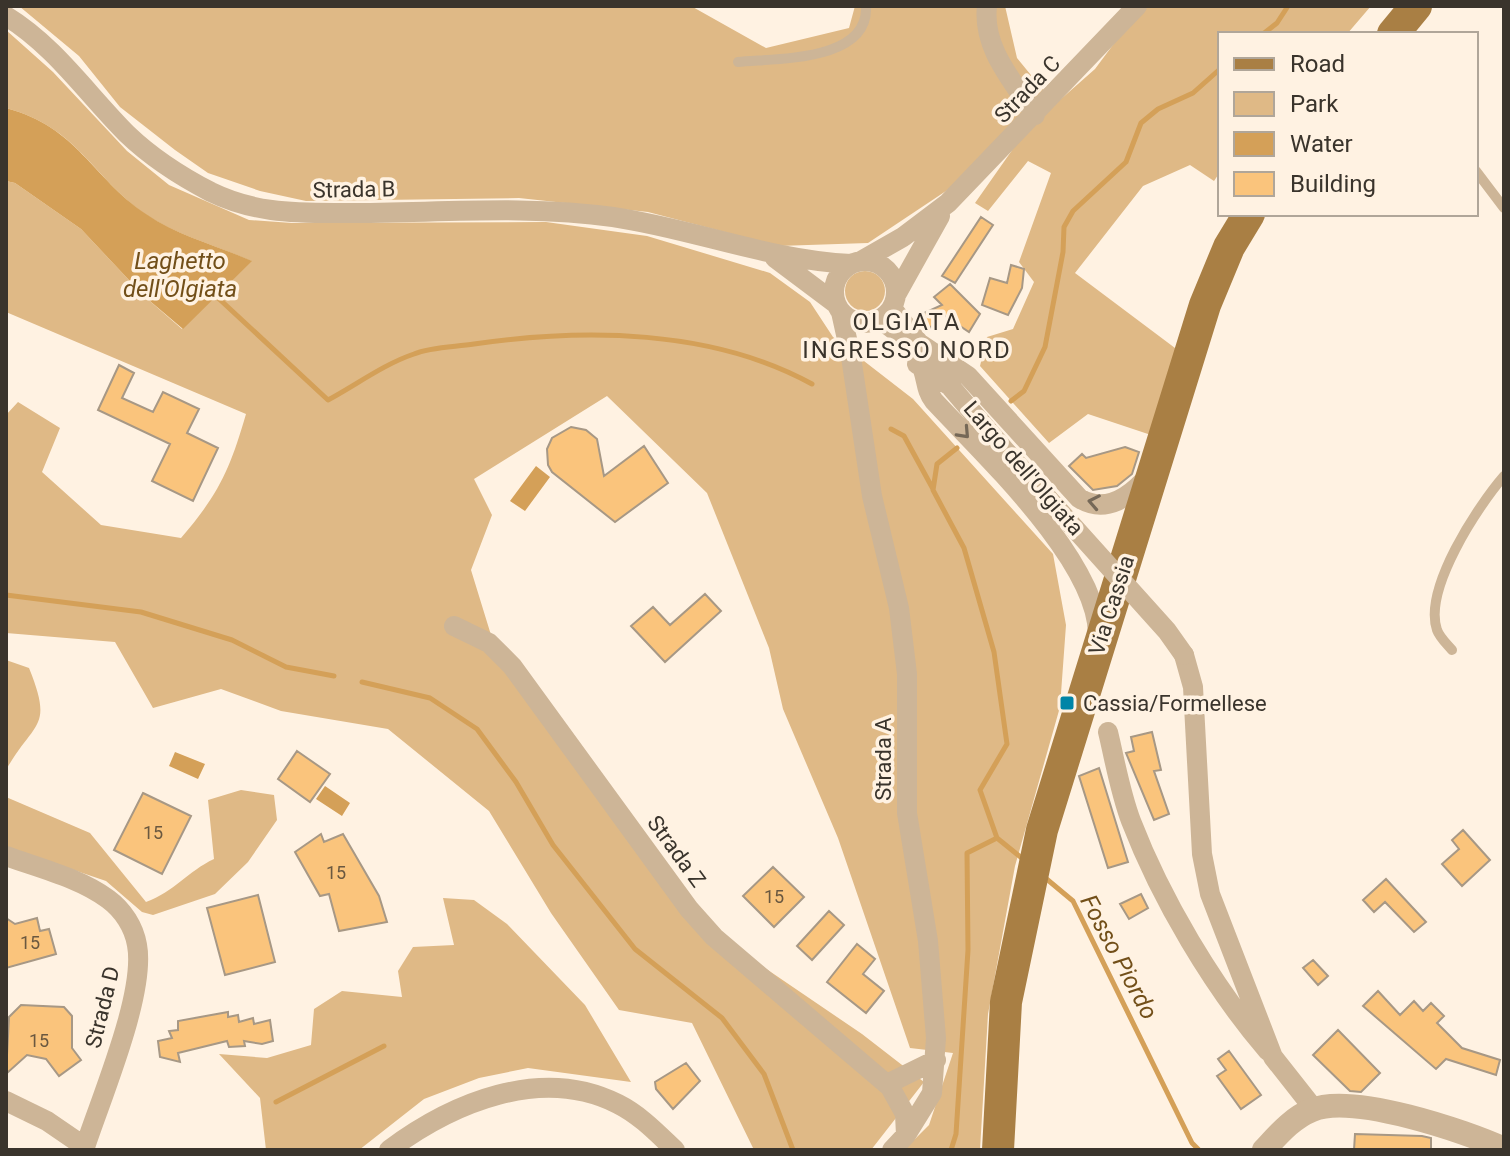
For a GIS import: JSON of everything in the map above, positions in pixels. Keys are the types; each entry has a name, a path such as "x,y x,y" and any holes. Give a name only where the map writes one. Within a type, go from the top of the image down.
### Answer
{"main road":[{"name":"Via Cassia","path":"998,1150 1006,1002 1042,830 1208,295 1248,216"}],"street":[{"path":"987,6 986,31 992,47 1035,115"},
{"name":"Strada C","path":"856,262 903,237 948,203 1137,6"},
{"name":"Strada B","path":"6,16 48,48 148,153 188,180 249,207 285,213 472,211 611,217 696,232 769,254 856,262"},
{"name":"Strada C","path":"884,311 948,203"},
{"name":"Strada B","path":"769,254 838,307"},
{"path":"851,357 884,311 895,282 882,265 856,262 837,277 838,307 848,318 884,311"},
{"name":"Strada A","path":"838,307 851,357 872,496 899,608 907,674 907,813 928,941 936,1060 932,1093 899,1143"},
{"name":"Largo dell'Olgiata","path":"884,311 892,327 911,348 931,363 1007,453 1167,631 1184,655 1193,687 1202,854 1210,894 1273,1057"},
{"name":"Largo dell'Olgiata","path":"931,363 968,376 1085,502 1105,505 1122,499 1141,485 1156,465"},
{"name":"Largo dell'Olgiata","path":"931,363 930,396 1024,499 1066,554 1094,607 1097,646"},
{"name":"Strada Z","path":"454,626 489,643 512,666 689,909 714,937 887,1084 902,1105 899,1143"},
{"path":"1108,732 1130,819 1171,904 1238,1016 1314,1109"},
{"name":"Strada D","path":"6,856 102,895 123,913 135,935 136,982 87,1148 47,1121 6,1101"},
{"path":"887,1084 936,1060"},
{"path":"389,1150 429,1122 458,1108 501,1094 551,1088 590,1093 617,1103 675,1150"},
{"path":"1264,1150 1293,1121 1314,1109 1389,1112 1447,1127 1504,1149"}],"lane":[{"path":"738,62 828,52 860,31 866,17 866,6"},
{"path":"1478,174 1504,208"},
{"path":"1452,650 1436,627 1441,586 1477,511 1504,476"}],"green space":[{"path":"19,6 691,6 766,48 849,28 855,6 1005,6 1017,58 1044,91 949,189 868,243 778,246 648,212 519,198 306,201 260,191 208,173 175,150 120,107 79,56"},
{"path":"1142,6 1371,6 1349,32 1218,32 1218,175 1214,181 1190,165 1143,186 1075,273 1179,351 1151,435 1088,414 1049,443 980,366 987,337 1013,329 1034,282 1019,262 1051,173 1028,161 988,211 975,203 1027,129 1095,69"},
{"path":"6,30 53,72 127,151 169,185 249,220 292,223 546,222 647,236 770,273 810,302 833,337 913,399 1053,554 1066,625 1060,707 1015,866 988,1014 980,1150 904,1150 929,1125 953,1053 910,1048 838,838 783,709 769,648 707,493 607,396 474,479 492,515 471,570 495,648 703,926 862,1034 924,1082 871,1150 754,1150 692,1023 619,1010 551,913 489,811 388,729 281,711 221,689 153,708 115,642 6,633 6,415 18,402 60,428 42,472 101,525 181,538 222,480 246,414 6,312 6,181 15,183 81,229 144,296 182,329 251,261 184,234 145,214 68,140 31,117 6,108"},
{"path":"865,271 879,277 885,291 879,305 865,311 851,305 845,291 851,277"},
{"path":"6,660 29,668 40,703 40,714 37,724 6,770"},
{"path":"241,790 274,795 277,820 248,862 215,894 153,915 142,912 106,881 6,847 6,797 90,833 146,902 165,893 214,859 208,800"},
{"path":"443,898 474,900 507,924 585,1005 631,1082 528,1068 479,1078 424,1099 359,1150 266,1150 260,1098 219,1054 267,1058 311,1045 314,1009 342,991 402,997 398,971 413,947 454,945"}],"water":[{"name":"Laghetto dell'Olgiata","path":"6,108 51,128 83,155 127,200 158,222 252,261 183,329 144,296 81,229 15,183 6,181"},
{"path":"536,466 550,477 525,511 510,501"},
{"path":"175,752 205,764 198,779 169,766"},
{"path":"325,786 350,803 342,816 316,799"}],"building":[{"path":"981,217 993,225 955,283 942,276"},
{"path":"1011,265 1024,269 1022,288 1008,315 982,305 990,278 1007,283"},
{"path":"950,284 980,314 969,332 942,314 930,328 919,322 922,314 942,305 934,297"},
{"path":"119,365 134,373 122,398 153,412 163,392 199,409 187,433 218,448 193,501 152,481 170,444 98,410"},
{"path":"571,427 586,430 597,439 604,476 644,446 668,483 615,522 552,472 548,465 547,449 552,438"},
{"path":"1125,447 1139,452 1132,474 1117,486 1093,490 1069,466 1082,454 1086,458"},
{"path":"705,594 721,611 665,662 631,626 653,607 670,625"},
{"path":"1152,732 1161,770 1154,771 1169,814 1154,820 1126,753 1134,751 1131,737"},
{"path":"297,751 330,774 310,802 278,779"},
{"path":"1099,768 1128,862 1108,868 1079,776"},
{"path":"143,793 191,816 162,874 114,850"},
{"path":"1463,830 1490,860 1462,886 1442,864 1459,849 1452,840"},
{"path":"321,834 324,842 343,834 379,896 387,922 339,931 329,894 320,896 295,852"},
{"path":"773,867 804,897 774,927 743,896"},
{"path":"1386,879 1426,922 1414,932 1385,902 1374,912 1363,900"},
{"path":"1141,894 1148,908 1129,919 1120,904"},
{"path":"258,895 275,962 225,975 207,908"},
{"path":"829,911 844,925 812,960 797,946"},
{"path":"6,918 15,924 37,918 40,931 49,929 56,954 6,968"},
{"path":"857,944 875,959 863,974 884,991 866,1013 827,982"},
{"path":"1313,960 1328,976 1318,985 1303,968"},
{"path":"1378,991 1400,1015 1414,1001 1423,1011 1431,1003 1444,1016 1437,1023 1462,1048 1500,1060 1496,1075 1446,1059 1436,1069 1363,1006"},
{"path":"21,1005 64,1007 72,1016 72,1048 81,1060 59,1076 46,1059 27,1055 6,1074 9,1017"},
{"path":"228,1012 228,1017 238,1015 239,1022 253,1018 254,1024 270,1020 273,1041 262,1044 244,1041 245,1046 229,1047 227,1041 178,1053 180,1062 160,1057 158,1041 172,1038 169,1031 178,1030 178,1021"},
{"path":"1338,1030 1380,1073 1361,1092 1350,1091 1313,1055"},
{"path":"1229,1051 1261,1095 1241,1109 1217,1076 1226,1070 1218,1059"},
{"path":"686,1063 700,1081 673,1109 656,1089 655,1082"},
{"path":"1355,1134 1422,1136 1431,1138 1431,1150 1354,1150"}],"waterway":[{"name":"Fosso Piordo","path":"1266,32 1277,23 1288,6"},
{"name":"Fosso Piordo","path":"1011,401 1024,391 1045,347 1063,252 1064,227 1073,211 1126,162 1141,123 1158,109 1193,93 1218,71"},
{"path":"216,296 328,400 392,363 421,352 559,336 647,337 690,343 732,352 812,384"},
{"path":"891,429 904,436 933,489"},
{"name":"Fosso Piordo","path":"957,448 937,464 933,490 964,548 994,652 1007,744 980,790 997,838 1023,859"},
{"path":"6,595 141,612 232,640 286,667 334,676"},
{"path":"362,682 430,698 477,729 516,782 553,845 635,949 722,1018 764,1074 793,1150"},
{"path":"951,1150 956,1134 968,950 967,853 997,838"},
{"name":"Fosso Piordo","path":"1043,876 1073,901 1192,1143 1199,1150"},
{"path":"276,1102 384,1046"}],"place":[{"name":"Cassia/Formellese","path":"1067,703"}],"district":[{"name":"OLGIATA INGRESSO NORD","path":"907,336"}]}
